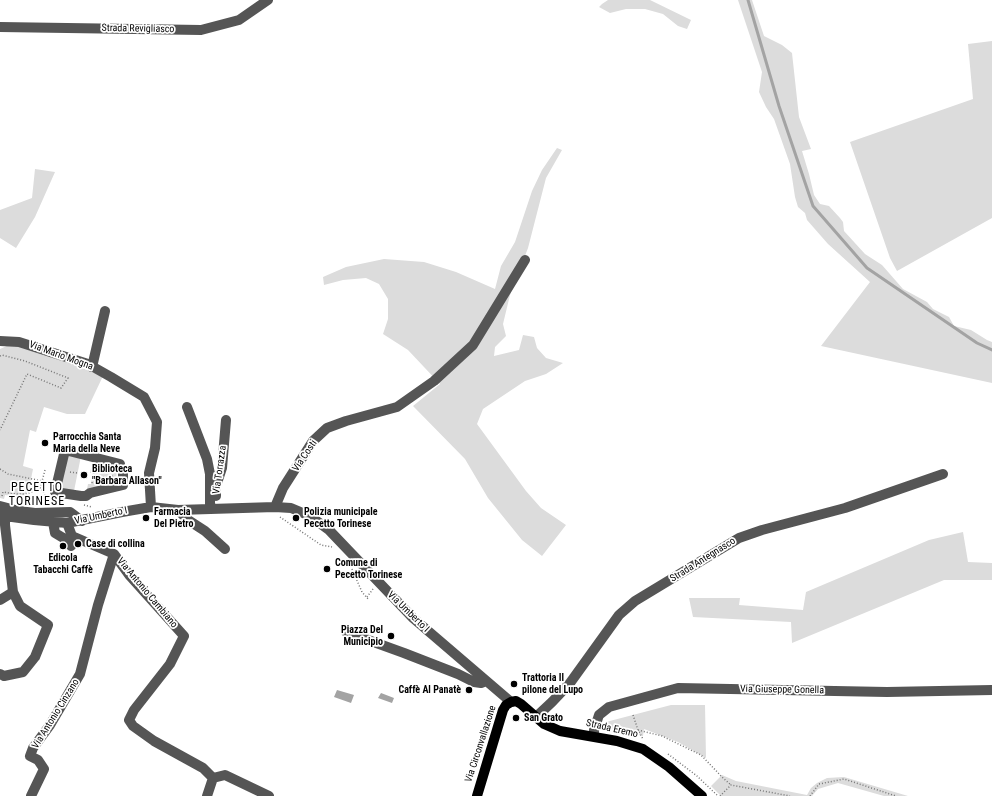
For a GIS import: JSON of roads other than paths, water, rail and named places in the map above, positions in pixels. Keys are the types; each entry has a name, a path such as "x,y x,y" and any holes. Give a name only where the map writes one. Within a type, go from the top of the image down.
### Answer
{"main road":[{"name":"Strada Eremo","path":"511,702 516,701 522,704 544,724 560,731 618,741 643,749 668,767 702,796"},
{"name":"Via Circonvallazione","path":"477,796 503,710 506,705 511,702"}],"street":[{"name":"Strada Revigliasco","path":"0,27 201,30 239,20 268,0"},
{"name":"Via Costi","path":"273,509 313,441 327,428 346,421 397,407 434,381 473,345 525,260"},
{"path":"92,367 105,311"},
{"name":"Via Mario Mogna","path":"0,342 19,342 36,346 92,367 144,397 157,422 155,448 149,473 151,507"},
{"name":"Via Torrazza","path":"187,407 207,459 210,474 210,505 213,509 216,505 216,486 222,468 226,420"},
{"path":"65,450 96,459 122,469 123,485 90,493 86,496 81,496 55,492 65,450"},
{"name":"Strada Antegnasco","path":"536,717 570,683 619,615 635,601 739,538 762,530 844,508 943,474"},
{"path":"1,502 19,511 35,513 70,512 82,521"},
{"name":"Via Umberto I","path":"3,515 67,523 151,507 178,510 291,508 310,516 329,530 413,618 511,702"},
{"path":"178,510 188,520 205,531 225,549"},
{"path":"0,674 4,676 23,672 35,657 48,625 20,606 13,592 3,515"},
{"path":"53,522 55,533 65,539 71,546"},
{"name":"Via Antonio Cambiano","path":"67,523 72,536 114,554 130,576 184,636 170,664 134,710 129,720 133,726 154,741 203,768 212,778"},
{"name":"Via Antonio Cinzano","path":"31,796 44,769 38,760 30,756 33,748 50,726 80,674 98,605 114,554"},
{"path":"0,600 13,592"},
{"path":"346,632 451,671 474,682 486,681"},
{"name":"Via Giuseppe Gonella","path":"594,736 594,730 599,715 609,707 678,688 887,692 992,690"},
{"path":"207,796 212,778 225,775 269,796"}],"waterway":[{"path":"748,0 779,106 813,206 867,268 977,343 992,350"}],"place":[{"name":"Parrocchia Santa Maria della Neve","path":"45,443"},
{"name":"Biblioteca \"Barbara Allason\"","path":"84,475"},
{"name":"Farmacia Del Pietro","path":"146,518"},
{"name":"Polizia municipale Pecetto Torinese","path":"296,518"},
{"name":"Case di collina","path":"78,544"},
{"name":"Edicola Tabacchi Caffè","path":"63,546"},
{"name":"Comune di Pecetto Torinese","path":"327,569"},
{"name":"Piazza Del Municipio","path":"391,636"},
{"name":"Trattoria Il pilone del Lupo","path":"514,684"},
{"name":"Caffè Al Panatè","path":"469,690"},
{"name":"San Grato","path":"516,718"}],"district":[{"name":"PECETTO TORINESE","path":"37,495"}]}
